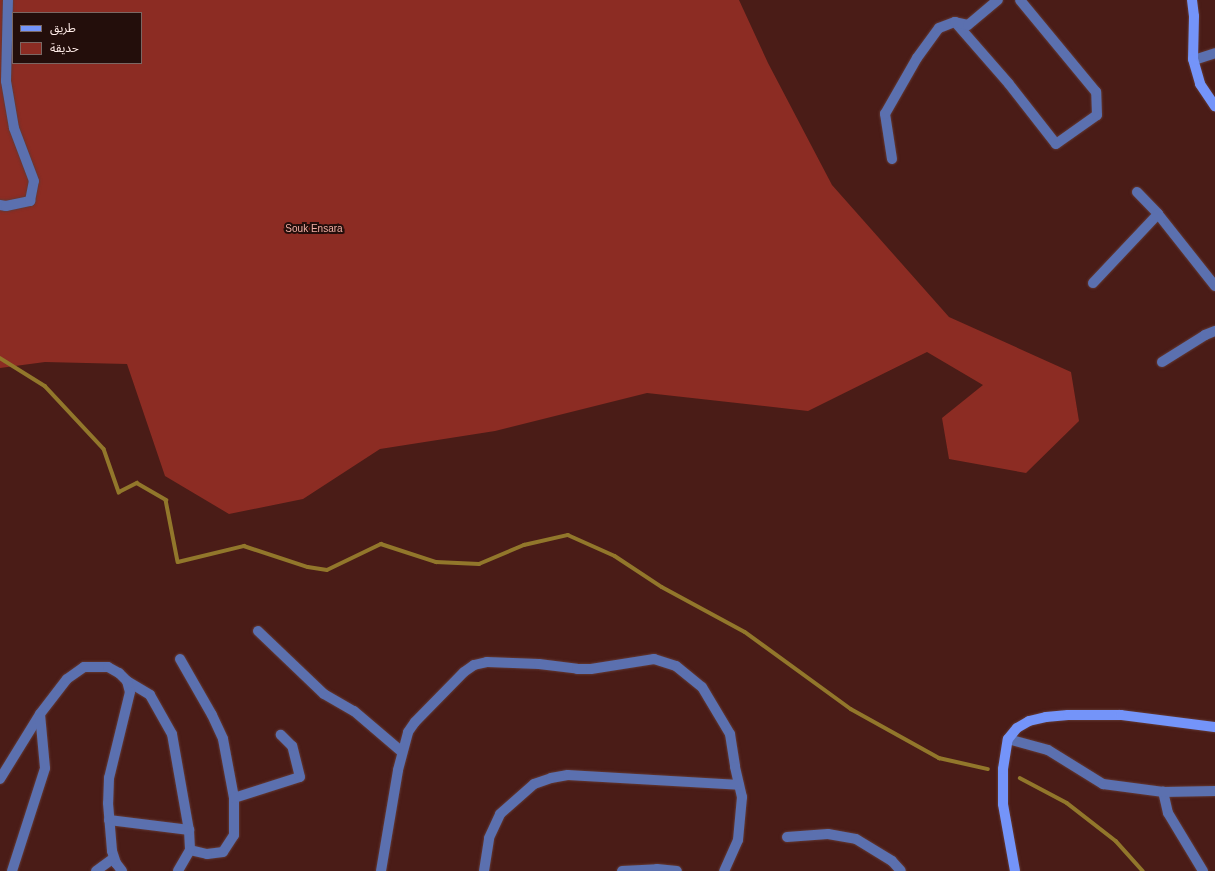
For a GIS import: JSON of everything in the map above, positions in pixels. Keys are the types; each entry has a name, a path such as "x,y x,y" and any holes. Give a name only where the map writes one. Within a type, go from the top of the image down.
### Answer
{"main road":[{"path":"1192,0 1194,16 1194,60 1200,84 1215,106"},
{"path":"1015,871 1004,804 1003,769 1008,738 1017,728 1029,722 1046,717 1068,715 1121,715 1215,727"}],"street":[{"path":"0,206 30,201 34,181 14,128 6,81 8,0"},
{"path":"892,159 885,114 916,58 938,28 954,22 968,25 998,0"},
{"path":"954,22 1008,84 1056,144 1097,115 1096,92 1020,0"},
{"path":"1194,60 1215,53"},
{"path":"1137,192 1158,214 1215,286"},
{"path":"1093,283 1158,214"},
{"path":"1162,362 1205,335 1215,331"},
{"path":"258,631 324,694 354,711 402,752"},
{"path":"180,659 212,715 223,739 234,798 234,835 223,852 207,854 190,850"},
{"path":"381,871 402,752 408,732 415,722 464,672 474,665 487,662 539,664 577,669 591,669 654,659 676,666 702,687 730,734 742,797 738,840 724,871"},
{"path":"0,779 40,714 67,679 84,667 108,667 150,695 172,734 189,830 190,850 178,871"},
{"path":"122,871 114,858 108,803 109,778 130,692 127,681"},
{"path":"12,871 45,768 40,714"},
{"path":"234,798 300,777 292,746 281,735"},
{"path":"1008,738 1048,750 1103,784 1163,792 1215,791"},
{"path":"484,871 490,838 500,814 534,784 551,778 568,775 739,785"},
{"path":"1163,792 1168,813 1203,871"},
{"path":"109,820 189,830"},
{"path":"787,837 828,834 856,839 892,861 901,871"},
{"path":"96,871 114,858"},
{"path":"622,871 657,869 676,871"}],"green space":[{"name":"Souk Ensara","path":"0,0 739,0 768,63 832,185 949,317 1071,372 1079,421 1026,473 949,459 942,418 983,385 927,352 808,411 647,393 495,431 380,449 303,499 229,514 165,476 127,364 45,362 0,368"}],"waterway":[{"path":"0,358 45,386 104,449 119,492 137,483 166,500 178,562 244,546 308,567 327,570 381,544 436,562 479,564 524,545 568,535 615,556 662,587 745,632 851,709 939,758 988,769"},
{"path":"1020,778 1067,803 1116,841 1143,871"}]}
